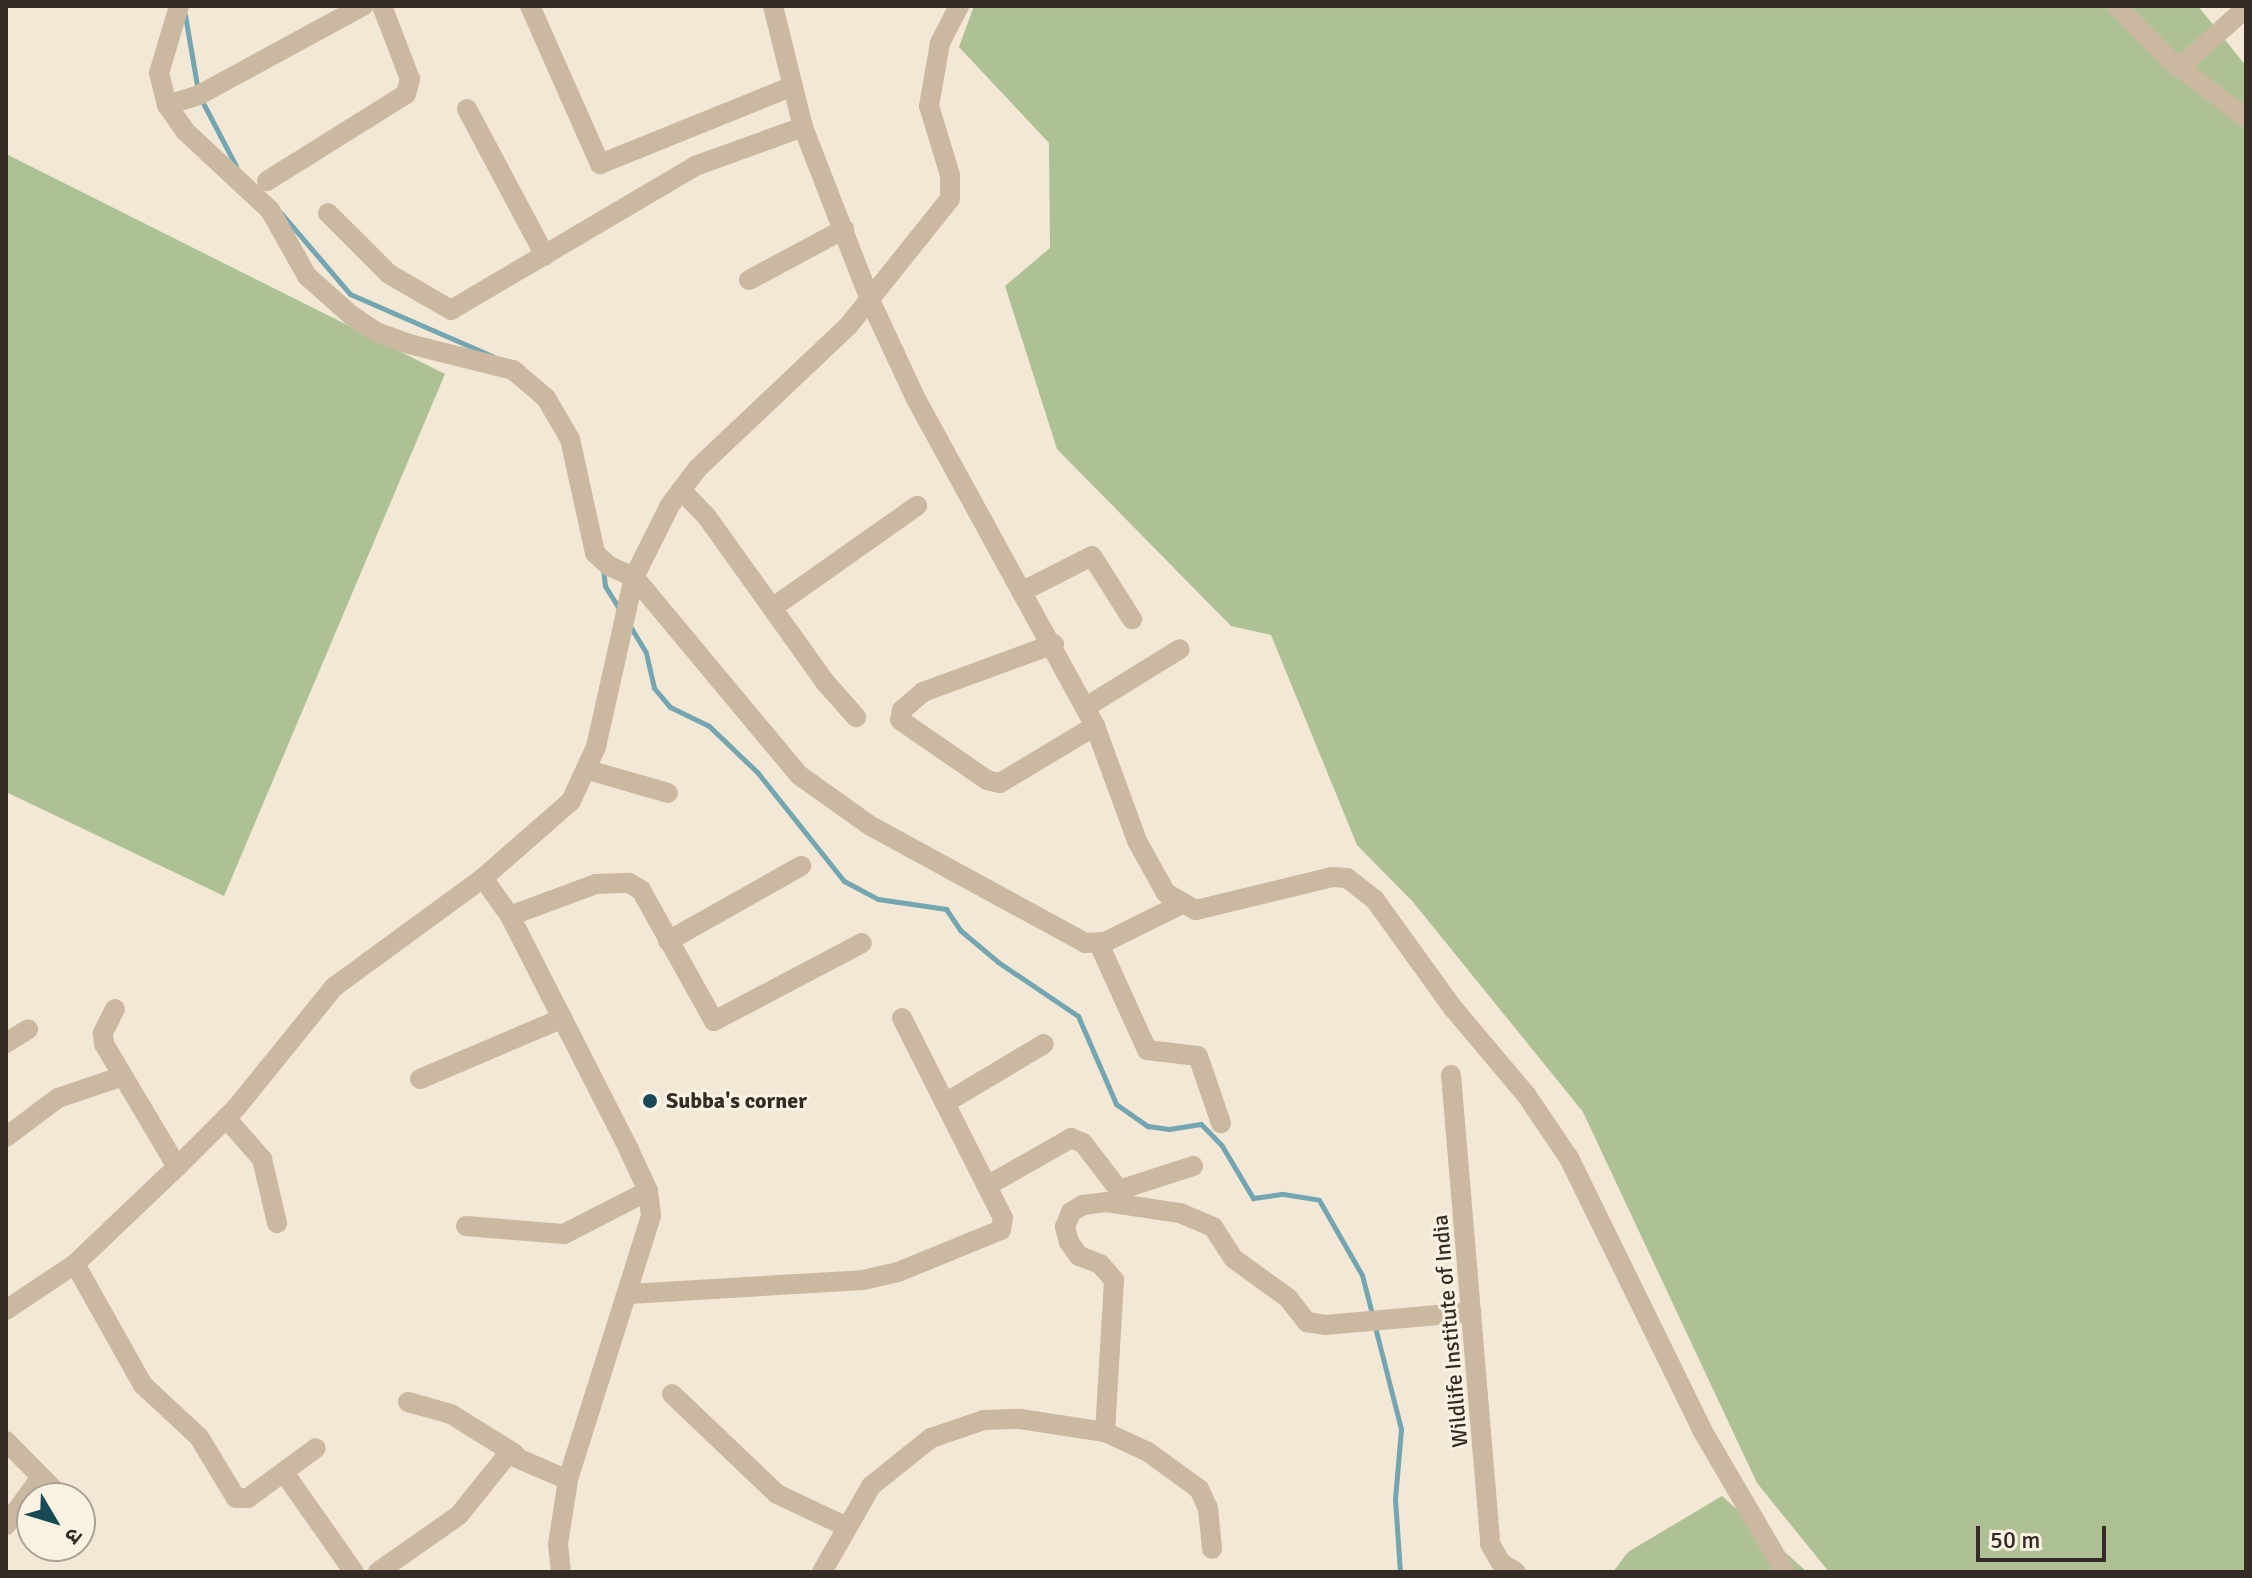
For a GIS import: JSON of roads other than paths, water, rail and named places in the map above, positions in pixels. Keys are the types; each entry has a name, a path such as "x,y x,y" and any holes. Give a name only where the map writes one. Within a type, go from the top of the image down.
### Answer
{"street":[{"path":"179,6 159,73 167,105 185,131 270,210 307,276 351,315 376,332 409,344 513,370 546,398 570,439 595,553 609,566 634,577 762,735 828,797 1079,940 1099,944 1180,905"},
{"path":"167,105 199,95 336,12 363,6"},
{"path":"267,181 406,94 410,79 382,6"},
{"path":"530,6 600,164 793,86"},
{"path":"773,6 803,127 870,300 916,399 1054,644 1086,707 1137,841 1166,893 1180,905 1196,910 1332,877 1347,878 1375,900 1453,1008 1527,1096 1569,1158 1702,1430 1785,1572"},
{"path":"6,1310 75,1264 177,1167 226,1118 334,987 483,878 571,801 588,770 634,577 681,490 870,300 950,199 950,175 929,106 940,43 959,6"},
{"path":"2117,6 2180,67 2246,118"},
{"path":"2180,67 2246,8"},
{"path":"467,109 545,256"},
{"path":"328,213 389,274 445,311 545,256 695,166 803,127"},
{"path":"749,280 844,229"},
{"path":"681,490 775,606 825,682 856,717"},
{"path":"775,606 917,506"},
{"path":"1023,591 1092,556 1132,619"},
{"path":"1054,644 923,692 902,710 900,720 987,780 1000,783 1095,726"},
{"path":"1086,707 1180,649"},
{"path":"588,770 668,793"},
{"path":"668,941 801,866"},
{"path":"483,878 510,916 563,1018 648,1191 651,1216 629,1294 568,1480 558,1544 561,1572"},
{"path":"510,916 596,884 629,883 641,890 706,1013 721,1021 862,943"},
{"path":"1099,944 1147,1050 1198,1056 1221,1123"},
{"path":"115,1009 102,1039 120,1077 177,1167"},
{"path":"420,1079 563,1018"},
{"path":"629,1294 863,1280 898,1272 1001,1230 1003,1218 902,1018"},
{"path":"6,1043 28,1029"},
{"path":"945,1103 1044,1044"},
{"name":"Wildlife Institute of India","path":"1451,1075 1490,1544 1501,1563 1516,1572"},
{"path":"6,1137 58,1098 120,1077"},
{"path":"226,1118 262,1159 277,1223"},
{"path":"987,1186 1071,1138 1083,1143 1119,1190 1193,1166"},
{"path":"466,1226 564,1234 648,1191"},
{"path":"1105,1432 1110,1394 1114,1280 1100,1264 1079,1256 1065,1227 1071,1212 1083,1205 1106,1202 1180,1213 1213,1227 1246,1270 1288,1298 1307,1322 1325,1325 1471,1312"},
{"path":"75,1264 143,1385 199,1437 236,1498 248,1498 285,1474 316,1448"},
{"path":"672,1394 777,1494 845,1526"},
{"path":"408,1402 451,1414 515,1454 568,1480"},
{"path":"822,1572 845,1526 871,1486 896,1462 931,1438 963,1425 1020,1419 1105,1432 1148,1452 1199,1489 1208,1508 1212,1549"},
{"path":"6,1441 46,1482"},
{"path":"378,1572 459,1515 502,1458 515,1454"},
{"path":"285,1474 354,1572"},
{"path":"6,1525 41,1477"}],"waterway":[{"path":"185,15 198,91"},
{"path":"202,101 236,166"},
{"path":"281,213 350,294 492,356"},
{"path":"603,569 605,586 620,610"},
{"path":"630,626 646,653 654,688 670,707 709,726 758,773 844,881 878,899 946,909 960,930 998,962 1078,1016 1116,1104 1148,1126 1169,1129 1201,1124 1222,1146 1253,1198 1283,1194 1319,1200 1362,1275 1372,1314"},
{"path":"1375,1327 1401,1429 1395,1499 1400,1572"}],"place":[{"name":"Subba's corner","path":"650,1101"}]}
